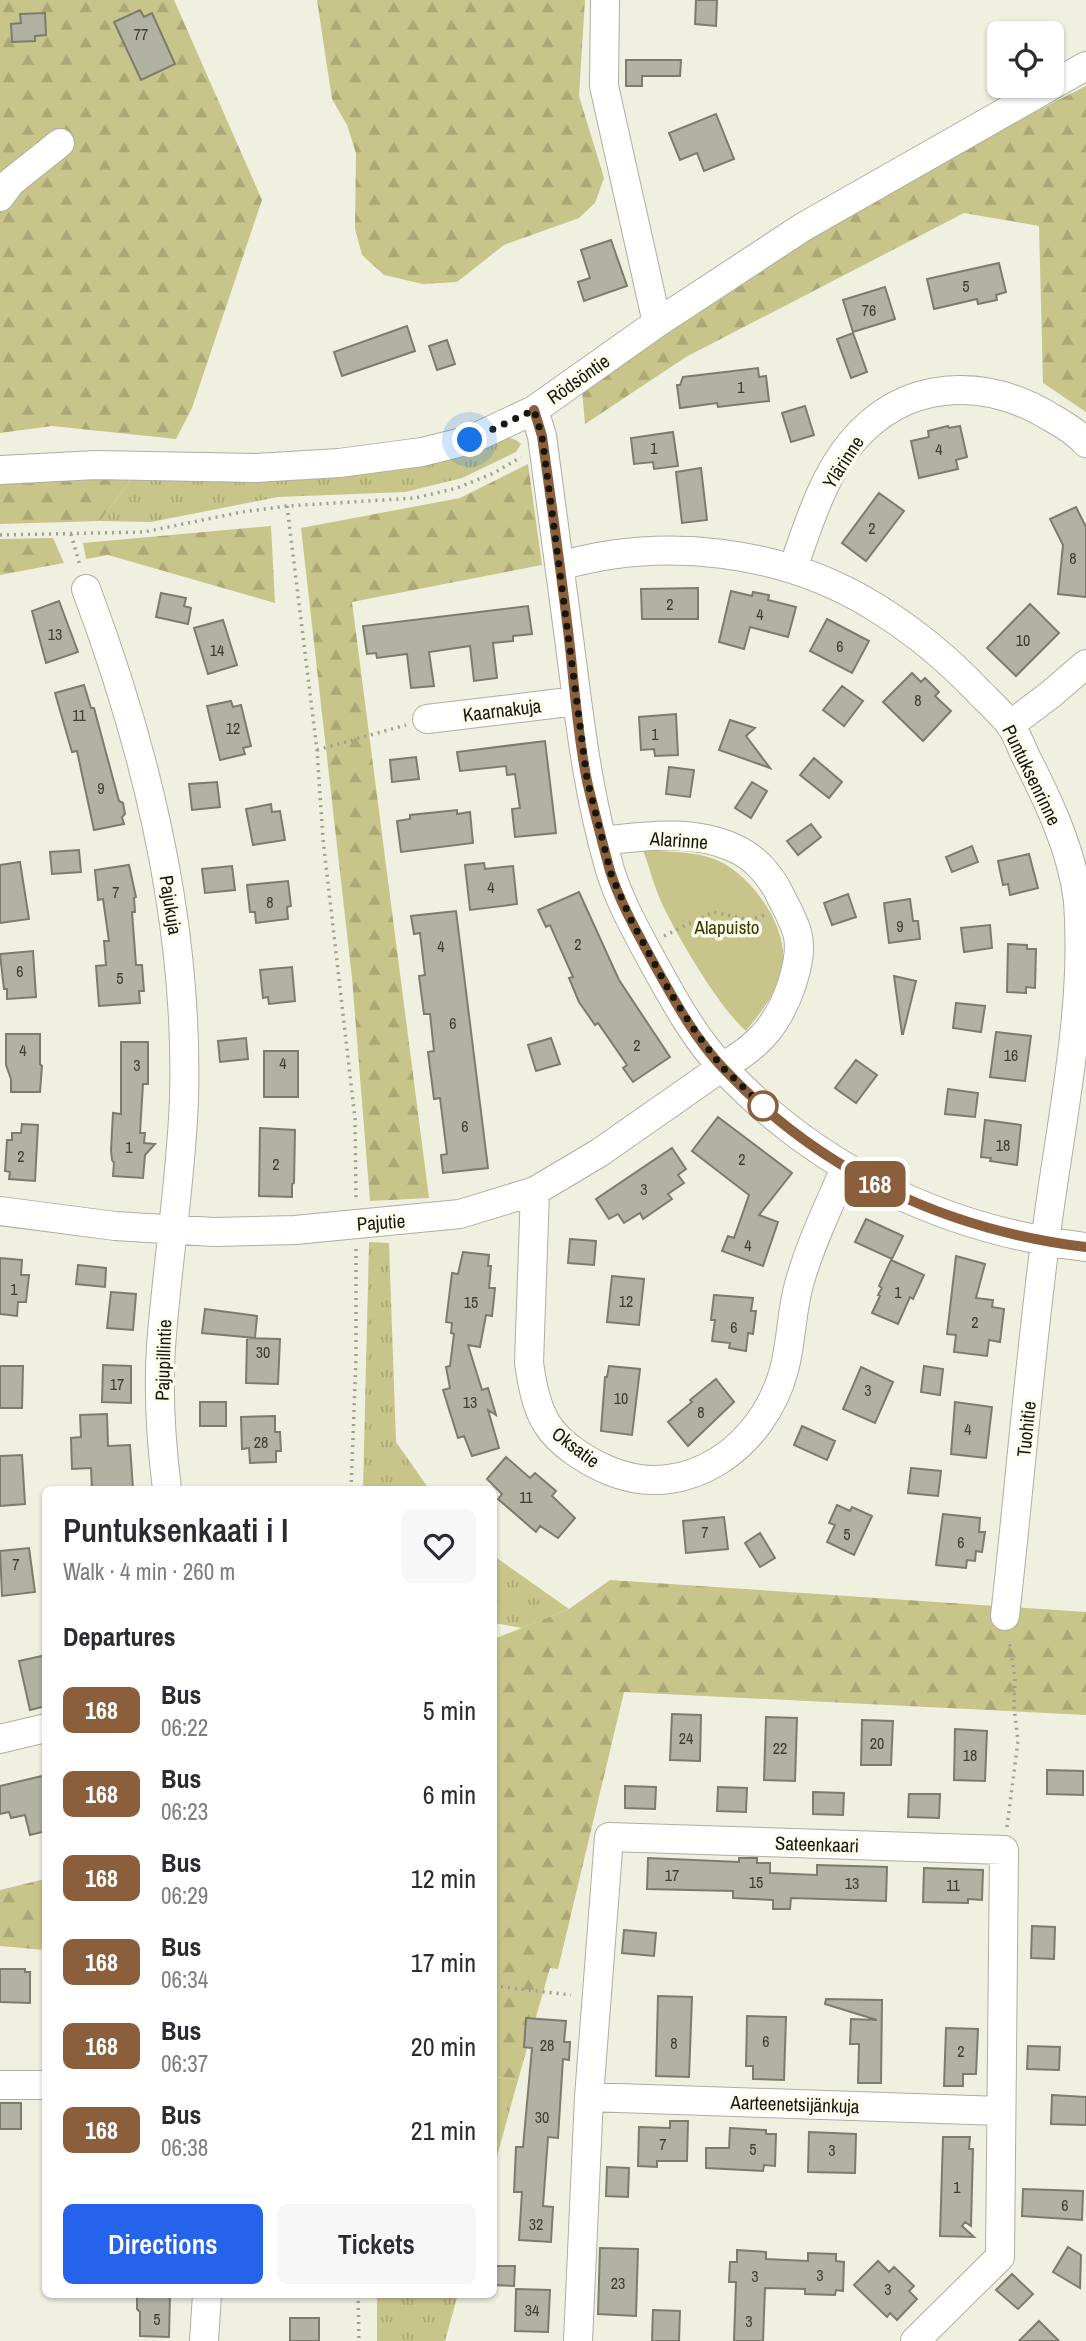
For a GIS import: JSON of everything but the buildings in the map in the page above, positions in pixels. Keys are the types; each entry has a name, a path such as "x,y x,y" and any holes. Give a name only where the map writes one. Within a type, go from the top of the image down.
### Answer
{"street":[{"path":"605,0 604,86 657,323"},
{"name":"Rödsöntie","path":"0,470 96,465 256,468 339,463 422,452 538,423 657,323 803,227 1086,66"},
{"path":"0,197 11,182 60,143"},
{"name":"Ylärinne","path":"793,568 833,471 850,445 872,420 899,404 930,394 962,389 997,392 1038,409 1076,432 1086,443"},
{"path":"538,423 560,566 587,779 611,874 632,922 671,994 722,1067 796,1134 845,1168 946,1216 994,1231 1086,1247"},
{"name":"Puntuksenrinne","path":"560,566 580,560 650,551 701,551 793,568 832,583 906,626 962,674 1010,725 1051,811 1069,857 1078,900 1078,1000 1062,1138 1046,1242"},
{"name":"Pajukuja","path":"86,589 105,639 136,739 163,855 175,923 185,1039 180,1177 173,1231"},
{"path":"1010,725 1086,664"},
{"name":"Kaarnakuja","path":"427,719 577,701"},
{"name":"Alarinne","path":"602,841 662,835 693,836 714,841 736,849 754,861 775,883 797,933 798,960 788,997 780,1016 766,1034 742,1056 722,1067"},
{"name":"Pajutie","path":"0,1211 173,1231 295,1230 460,1213 535,1191 599,1153 722,1067"},
{"name":"Oksatie","path":"535,1191 529,1363 533,1388 547,1425 567,1445 599,1466 637,1479 662,1481 688,1476 714,1464 738,1446 760,1423 774,1399 784,1368 796,1293 808,1254 845,1168"},
{"name":"Pajupillintie","path":"167,1486 162,1448 161,1348 173,1231"},
{"name":"Tuohitie","path":"1006,1616 1046,1242"},
{"path":"0,1739 42,1729"},
{"name":"Sateenkaari","path":"578,2341 589,2097 609,1837 1004,1850"},
{"path":"915,2341 1000,2257 1004,1850"},
{"path":"0,2085 42,2085"},
{"name":"Aarteenetsijänkuja","path":"589,2097 1001,2111"},
{"path":"204,2341 207,2298"}],"path":[{"path":"0,535 144,532 242,512 287,506 415,498 457,488 494,473 523,456 538,423"},
{"path":"287,506 317,750 323,839 355,1119 356,1359 351,1486"},
{"path":"71,534 86,589"},
{"path":"317,750 427,719"},
{"path":"662,937 713,912 750,920 786,906"},
{"path":"658,926 668,947"},
{"path":"1004,1850 1018,1741 1014,1707 1015,1678 1006,1616"},
{"path":"497,1986 597,1997"},
{"path":"358,2298 359,2341"}],"green space":[{"path":"0,0 174,0 262,200 192,408 176,439 52,426 0,433"},
{"path":"317,0 585,0 579,96 604,178 595,203 579,218 504,245 457,282 423,284 384,275 362,255 355,229 356,153 347,125 332,99"},
{"path":"1086,86 1086,412 1043,383 1039,226 964,213 686,357 585,424 582,390 783,253 940,160"},
{"path":"506,437 521,444 516,452 462,478 405,492 278,497 151,522 100,521 133,477"},
{"path":"528,464 542,565 352,602 429,1198 370,1201 352,978 301,528 460,498"},
{"path":"133,477 100,521 0,524 0,484"},
{"path":"271,526 275,603 108,555 86,559 83,543"},
{"path":"53,538 64,563 0,575 0,539"},
{"name":"Alapuisto","path":"643,850 692,854 723,863 752,887 774,919 783,954 782,971 772,995 746,1031 712,990 680,938 661,901"},
{"path":"369,1242 389,1243 396,1442 427,1486 363,1486"},
{"path":"497,1558 569,1609 522,1628 497,1624"},
{"path":"610,1580 1086,1612 1086,1715 624,1692 558,1969 550,1968 518,2080 497,2077 497,1638 569,1609"},
{"path":"42,1880 42,1950 0,1946 0,1890"},
{"path":"497,2077 518,2080 497,2156"},
{"path":"377,2298 457,2298 445,2341 377,2341"}],"bus line":[{"name":"168","path":"534,410 542,436 587,779 602,841 611,874 632,922 671,994 697,1034 722,1067 759,1102 796,1134 845,1168 946,1216 994,1231 1086,1247"}],"route":[{"path":"470,440 534,410 542,436 587,779 611,874 632,922 671,994 697,1034 722,1067 763,1106"}]}
